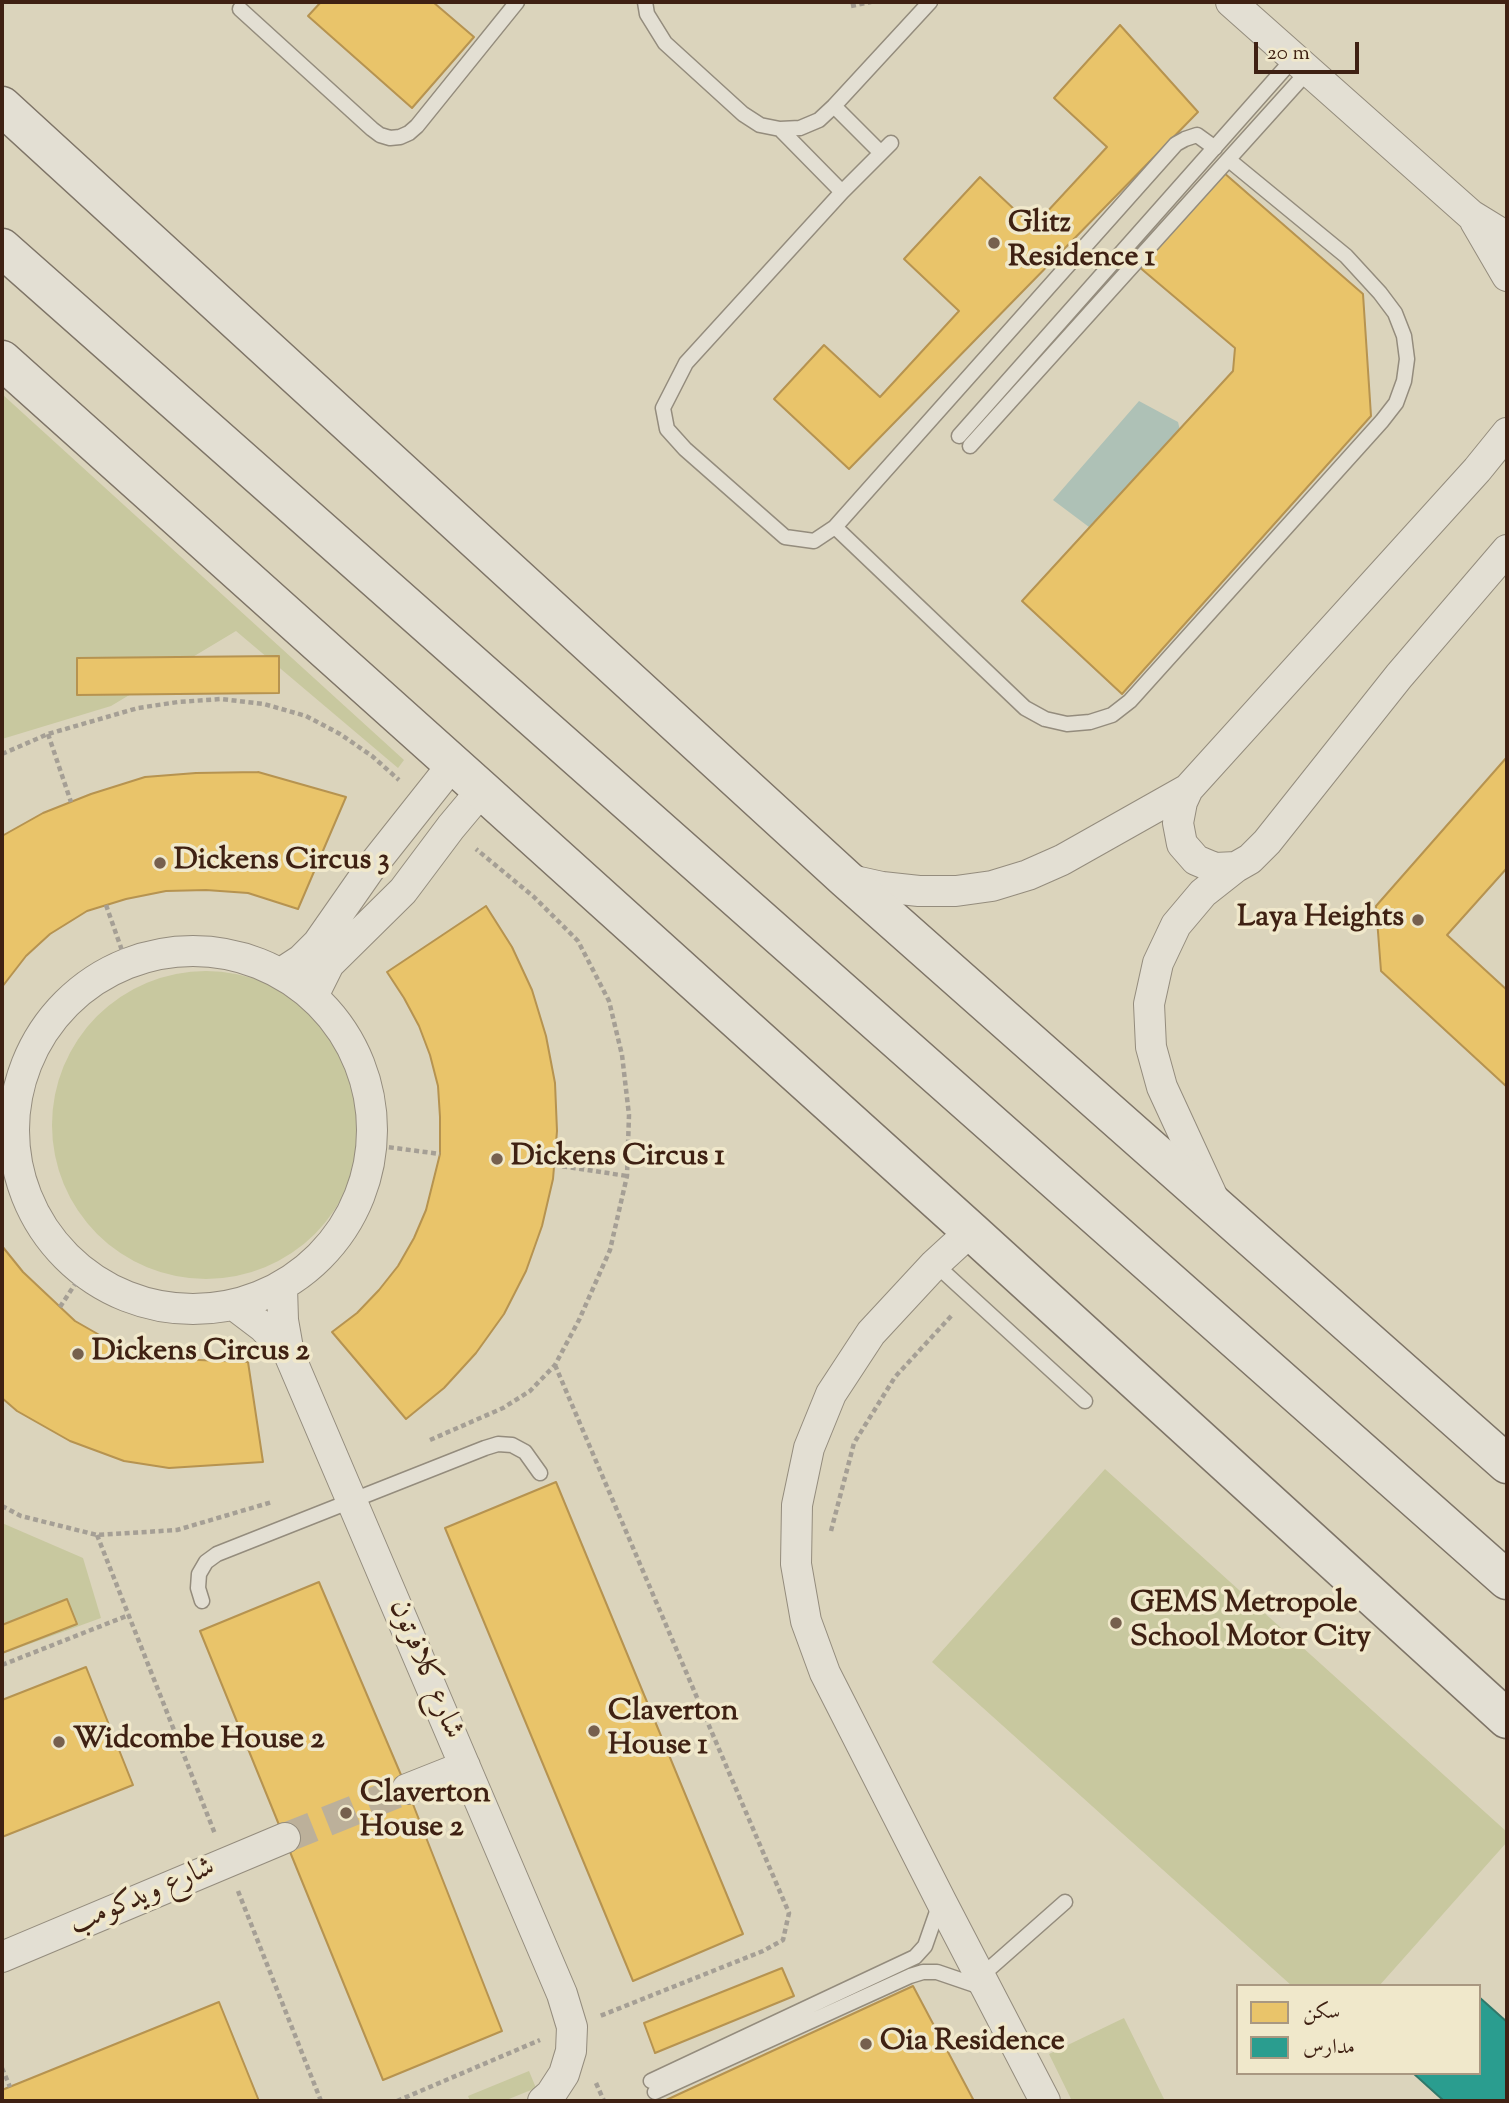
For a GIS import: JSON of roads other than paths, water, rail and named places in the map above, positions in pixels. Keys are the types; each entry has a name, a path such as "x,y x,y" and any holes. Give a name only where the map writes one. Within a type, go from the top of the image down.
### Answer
{"main road":[{"path":"2,106 846,878 1507,1464"},
{"path":"2,248 1507,1580"},
{"path":"2,360 971,1231 1507,1719"}],"street":[{"path":"1231,2 1471,215 1507,237"},
{"path":"1471,215 1507,276"},
{"path":"1236,867 1215,868 1196,860 1182,844 1178,823 1188,789 1485,461 1507,433"},
{"path":"1217,1207 1162,1087 1151,1047 1149,1004 1158,963 1176,925 1203,893 1250,859 1267,842 1399,676 1507,550"},
{"path":"281,973 301,960 318,943 369,870 453,764"},
{"path":"846,878 882,887 919,891 956,891 992,886 1028,875 1062,860 1188,789"},
{"path":"313,996 329,964 403,891 482,790"},
{"path":"177,950 231,953 281,973 313,996 341,1027 360,1064 371,1104 372,1146 365,1180 352,1212 334,1241 310,1266 282,1287 259,1297 234,1305 194,1310 155,1306 117,1293 83,1272 53,1242 32,1207 18,1168 8,1122 12,1076 46,1025 81,988 126,962 177,950"},
{"path":"971,1231 935,1264 871,1333 831,1394 809,1448 797,1505 796,1564 806,1621 825,1673 1045,2101"},
{"name":"شارع كلافرتون","path":"282,1287 283,1320 289,1354 562,1994 572,2027 571,2051 564,2074 543,2101"},
{"name":"شارع كلافرتون","path":"234,1305 263,1327 289,1354"},
{"path":"407,1789 465,1766"},
{"name":"شارع ويدكومب","path":"2,1957 285,1838"}],"lane":[{"path":"240,9 372,129 390,138 409,133 417,126 517,2"},
{"path":"644,6 665,43 743,114 760,125 780,129 800,128 820,120 930,2"},
{"path":"1301,64 1230,160 965,441 1215,148 1301,64"},
{"path":"834,106 886,148 842,192 686,363 663,408 667,429 685,449 785,537 814,541 835,527 1176,144 1197,135 1215,148"},
{"path":"780,129 842,192"},
{"path":"835,527 1025,708 1045,719 1067,724 1090,722 1112,715 1130,701 1381,421 1395,403 1404,381 1407,359 1405,336 1395,313 1380,293 1346,256 1230,160"},
{"path":"935,1264 1085,1401"},
{"path":"202,1601 198,1588 199,1574 206,1562 217,1554 498,1444 512,1445 525,1452 540,1473"},
{"path":"941,1901 925,1946 915,1956 653,2087 923,1972 937,1972 983,1983 1065,1902"}],"tunnel":[{"path":"285,1838 407,1789"}],"place":[{"name":"Glitz Residence 1","path":"994,243"},
{"name":"Dickens Circus 3","path":"160,863"},
{"name":"Laya Heights","path":"1418,920"},
{"name":"Dickens Circus 1","path":"497,1159"},
{"name":"Dickens Circus 2","path":"78,1354"},
{"name":"GEMS Metropole School Motor City","path":"1116,1623"},
{"name":"Claverton House 1","path":"594,1731"},
{"name":"Widcombe House 2","path":"59,1742"},
{"name":"Claverton House 2","path":"346,1813"},
{"name":"Oia Residence","path":"866,2044"}]}
